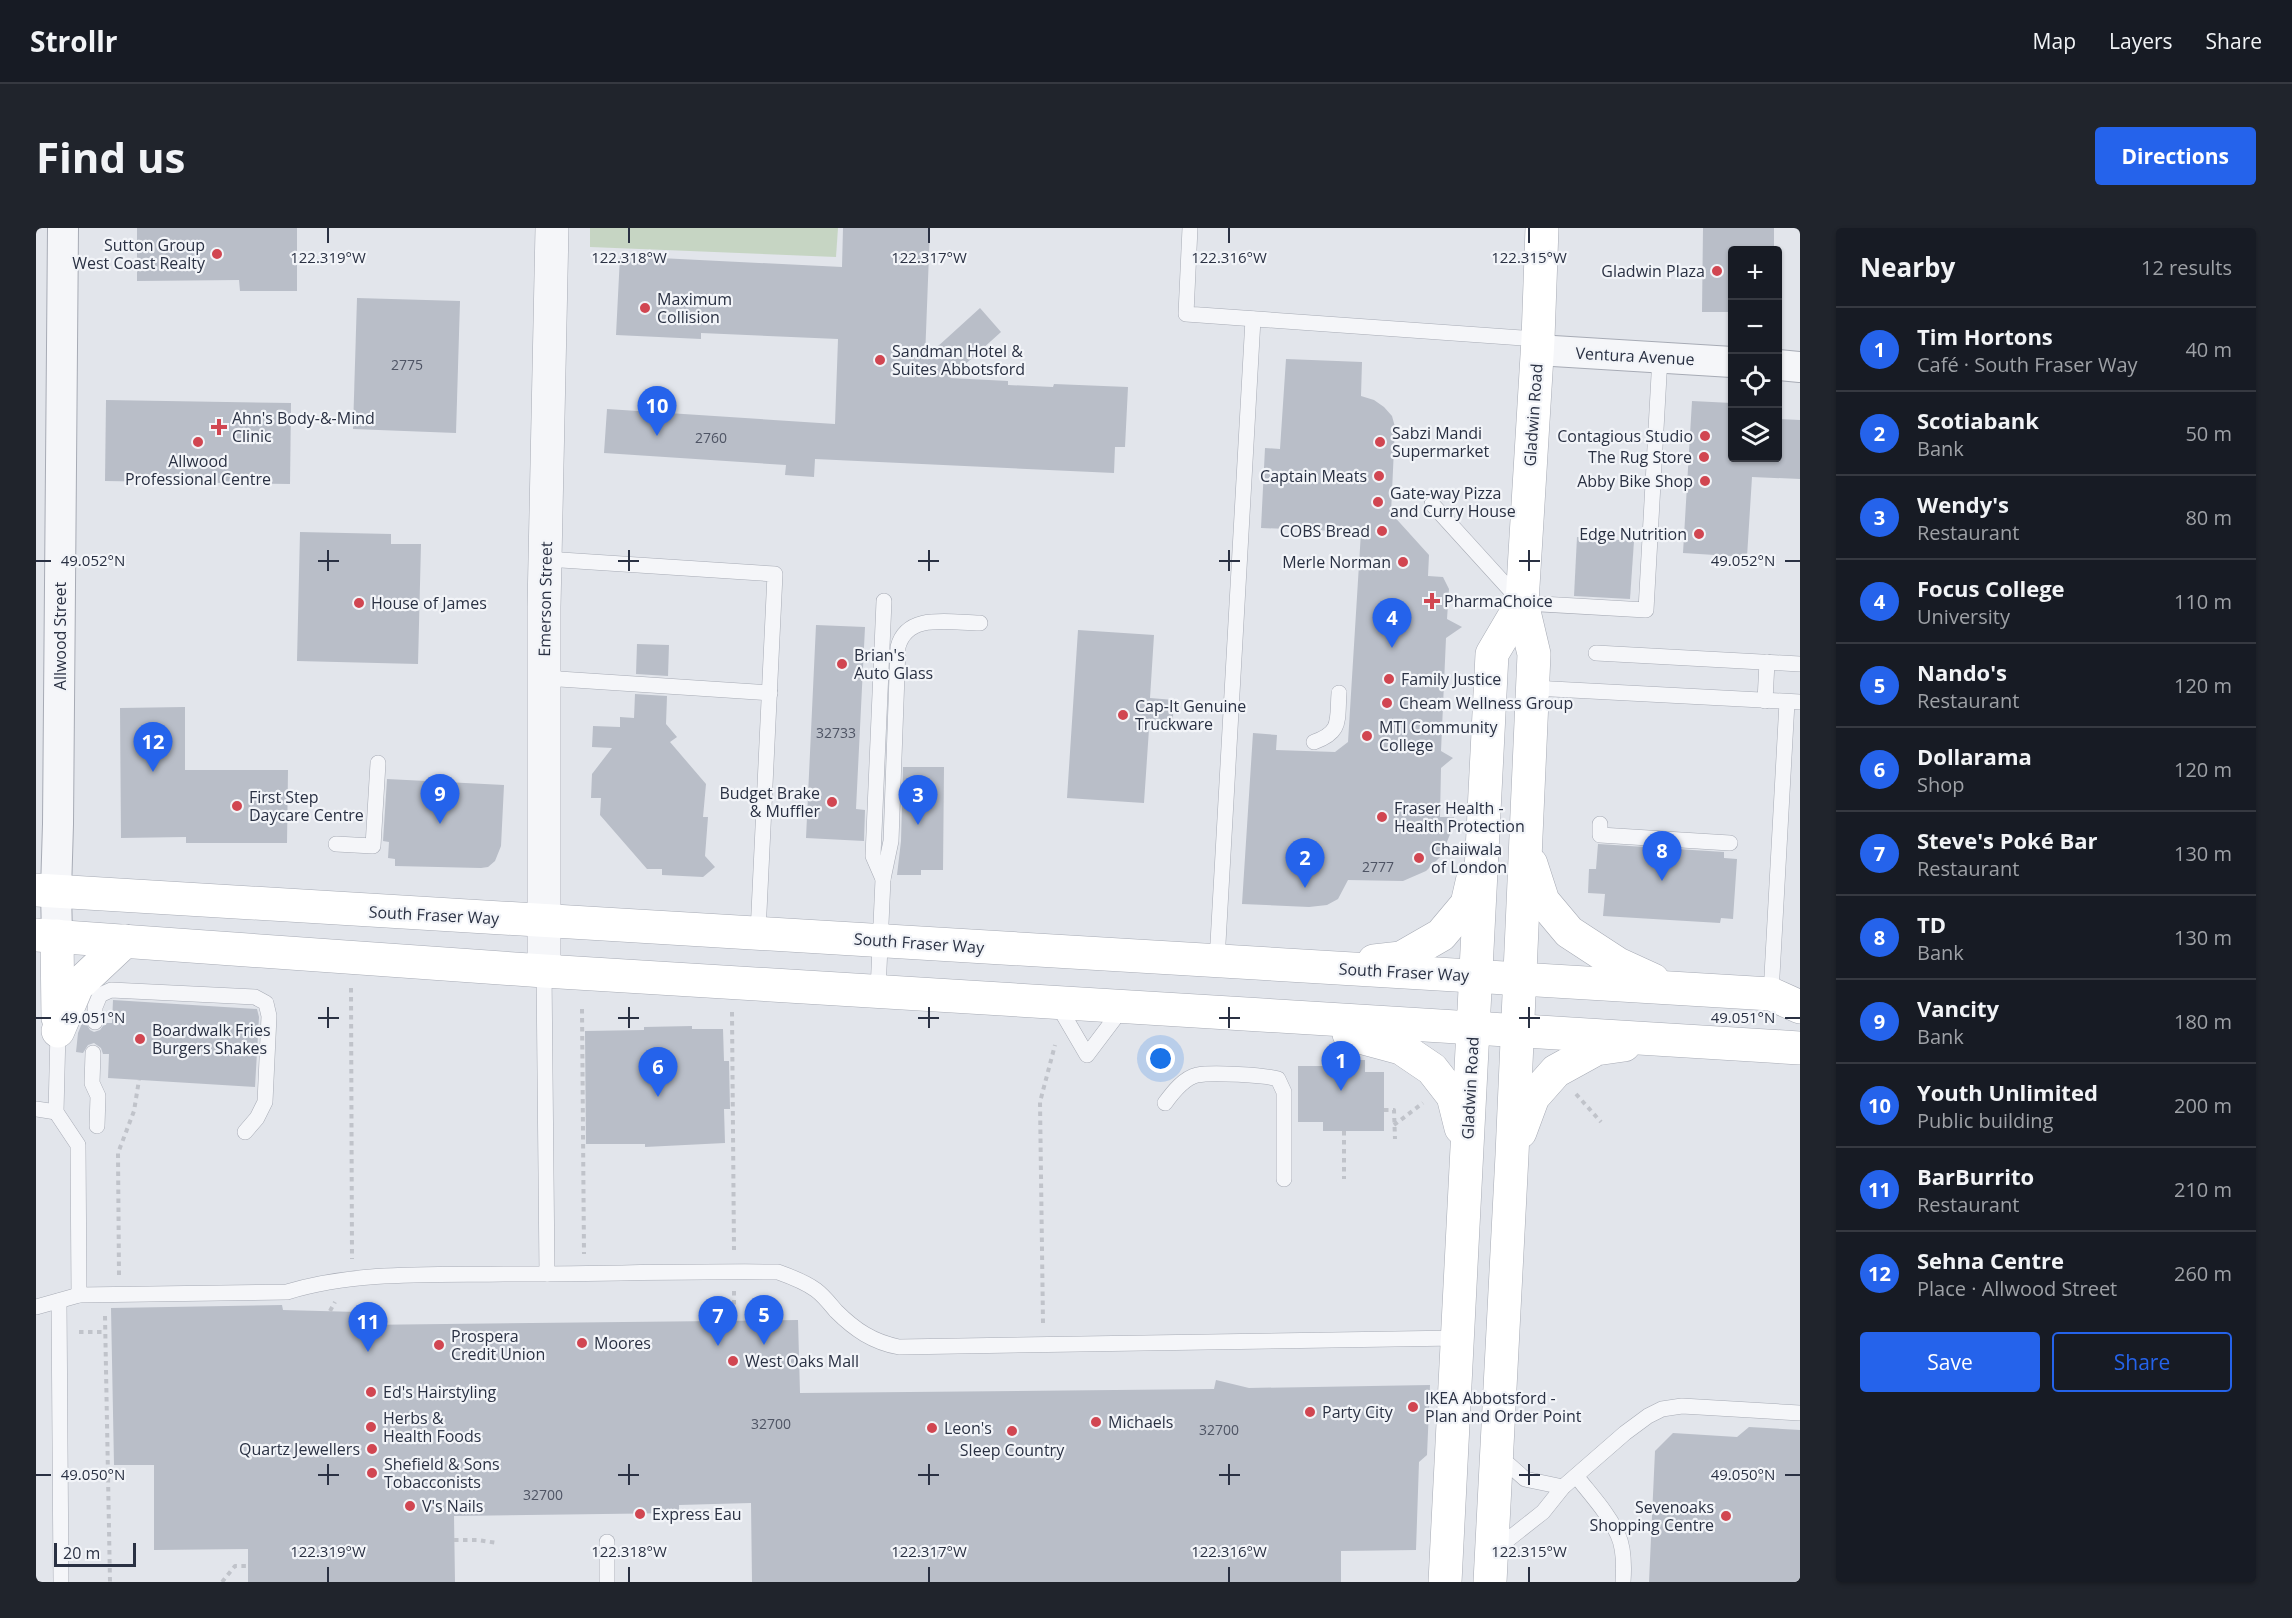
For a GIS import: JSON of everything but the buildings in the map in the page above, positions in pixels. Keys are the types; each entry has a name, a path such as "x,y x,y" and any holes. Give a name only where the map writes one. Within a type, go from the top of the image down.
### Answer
{"main road":[{"name":"Gladwin Road","path":"1490,1574 1533,688 1534,654 1522,603 1538,345 1542,228"},
{"name":"Gladwin Road","path":"1445,1582 1492,654 1522,603"},
{"path":"1310,966 1401,958 1440,935 1467,904 1483,829"},
{"path":"1526,846 1543,901 1569,932 1618,964 1668,988"},
{"name":"South Fraser Way","path":"46,891 1520,978 1668,988 1786,1000"},
{"path":"58,1030 47,935 544,971 1800,1048"},
{"path":"58,1030 77,986 125,941"},
{"path":"1287,1016 1401,1048 1432,1069 1453,1096 1467,1148"},
{"path":"1512,1155 1533,1097 1556,1071 1596,1049 1668,1040"}],"street":[{"name":"Allwood Street","path":"47,935 46,891 59,813 63,228"},
{"name":"Emerson Street","path":"544,971 544,678 552,228"},
{"name":"Ventura Avenue","path":"1538,345 1728,362"},
{"path":"1782,365 1800,367"}],"lane":[{"path":"1190,228 1186,314 1538,345"},
{"path":"1217,961 1253,319"},
{"path":"1432,504 1522,603 1646,610 1660,357"},
{"path":"546,559 776,574 758,933"},
{"path":"883,879 873,856 884,601"},
{"path":"878,991 883,879 891,842 900,639 905,631 920,623 980,623"},
{"path":"1596,653 1800,664"},
{"path":"1765,701 1767,662"},
{"path":"544,678 770,693"},
{"path":"1533,688 1794,702 1786,1000"},
{"path":"1314,742 1329,736 1337,723 1339,693"},
{"path":"336,844 373,846 378,763"},
{"path":"1600,824 1600,835 1730,843"},
{"path":"544,971 547,1274"},
{"path":"94,1022 95,1007 100,995 111,990 255,997 266,1003 269,1016 265,1102 257,1118 245,1132"},
{"path":"1056,1002 1087,1055 1124,1006"},
{"path":"58,1030 56,1112 78,1145 80,1296"},
{"path":"93,1053 92,1083 98,1096 97,1126"},
{"path":"1166,1103 1173,1092 1196,1075 1267,1075 1278,1079 1284,1092 1284,1179"},
{"path":"36,1109 56,1112"},
{"path":"36,1307 80,1296 287,1292 313,1284 426,1275 778,1272 796,1278 817,1290 845,1321 867,1338 899,1347 1457,1338"},
{"path":"59,1301 60,1582"},
{"path":"1490,1574 1505,1542 1543,1512 1563,1487 1648,1416 1662,1409 1682,1406 1800,1413"},
{"path":"1497,1453 1525,1479 1563,1487"},
{"path":"1577,1477 1619,1536 1624,1567 1623,1582"},
{"path":"607,1542 607,1582"}],"path":[{"path":"330,1311 352,1264 350,992 354,957"},
{"path":"732,982 734,1314"},
{"path":"1043,1328 1040,1102 1055,1051 1056,1002"},
{"path":"582,1009 584,1273"},
{"path":"110,1582 112,1294 118,1153 134,1111 139,1080"},
{"path":"1573,1092 1601,1122"},
{"path":"1394,1125 1428,1100"},
{"path":"1384,1110 1394,1110 1395,1139"},
{"path":"1344,1131 1344,1179"},
{"path":"454,1540 497,1543"},
{"path":"222,1582 235,1566 248,1566"}],"green space":[{"path":"590,228 838,228 836,257 590,247"}],"place":[{"name":"Sutton Group West Coast Realty","path":"217,254"},
{"name":"Gladwin Plaza","path":"1717,271"},
{"name":"Maximum Collision","path":"645,308"},
{"name":"Sandman Hotel & Suites Abbotsford","path":"880,360"},
{"name":"Ahn's Body-&-Mind Clinic","path":"219,427"},
{"name":"Youth Unlimited","path":"657,436"},
{"name":"Contagious Studio","path":"1705,436"},
{"name":"Allwood Professional Centre","path":"198,442"},
{"name":"Sabzi Mandi Supermarket","path":"1380,442"},
{"name":"The Rug Store","path":"1704,457"},
{"name":"Captain Meats","path":"1379,476"},
{"name":"Abby Bike Shop","path":"1705,481"},
{"name":"Gate-way Pizza and Curry House","path":"1378,502"},
{"name":"COBS Bread","path":"1382,531"},
{"name":"Edge Nutrition","path":"1699,534"},
{"name":"Merle Norman","path":"1403,562"},
{"name":"PharmaChoice","path":"1432,601"},
{"name":"House of James","path":"359,603"},
{"name":"Focus College","path":"1392,648"},
{"name":"Brian's Auto Glass","path":"842,664"},
{"name":"Family Justice","path":"1389,679"},
{"name":"Cheam Wellness Group","path":"1387,703"},
{"name":"Cap-It Genuine Truckware","path":"1123,715"},
{"name":"MTI Community College","path":"1367,736"},
{"name":"Sehna Centre","path":"153,772"},
{"name":"Budget Brake & Muffler","path":"832,802"},
{"name":"First Step Daycare Centre","path":"237,806"},
{"name":"Fraser Health - Health Protection","path":"1382,817"},
{"name":"Vancity","path":"440,824"},
{"name":"Wendy's","path":"918,825"},
{"name":"Chaiiwala of London","path":"1419,858"},
{"name":"TD","path":"1662,881"},
{"name":"Scotiabank","path":"1305,888"},
{"name":"Boardwalk Fries Burgers Shakes","path":"140,1039"},
{"name":"Tim Hortons","path":"1341,1091"},
{"name":"Dollarama","path":"658,1097"},
{"name":"Moores","path":"582,1343"},
{"name":"Prospera Credit Union","path":"439,1345"},
{"name":"Nando's","path":"764,1345"},
{"name":"Steve's Poké Bar","path":"718,1346"},
{"name":"BarBurrito","path":"368,1352"},
{"name":"West Oaks Mall","path":"733,1361"},
{"name":"Ed's Hairstyling","path":"371,1392"},
{"name":"IKEA Abbotsford - Plan and Order Point","path":"1413,1407"},
{"name":"Party City","path":"1310,1412"},
{"name":"Michaels","path":"1096,1422"},
{"name":"Herbs & Health Foods","path":"371,1427"},
{"name":"Leon's","path":"932,1428"},
{"name":"Sleep Country","path":"1012,1431"},
{"name":"Quartz Jewellers","path":"372,1449"},
{"name":"Shefield & Sons Tobacconists","path":"372,1473"},
{"name":"V's Nails","path":"410,1506"},
{"name":"Express Eau","path":"640,1514"},
{"name":"Sevenoaks Shopping Centre","path":"1726,1516"}]}
